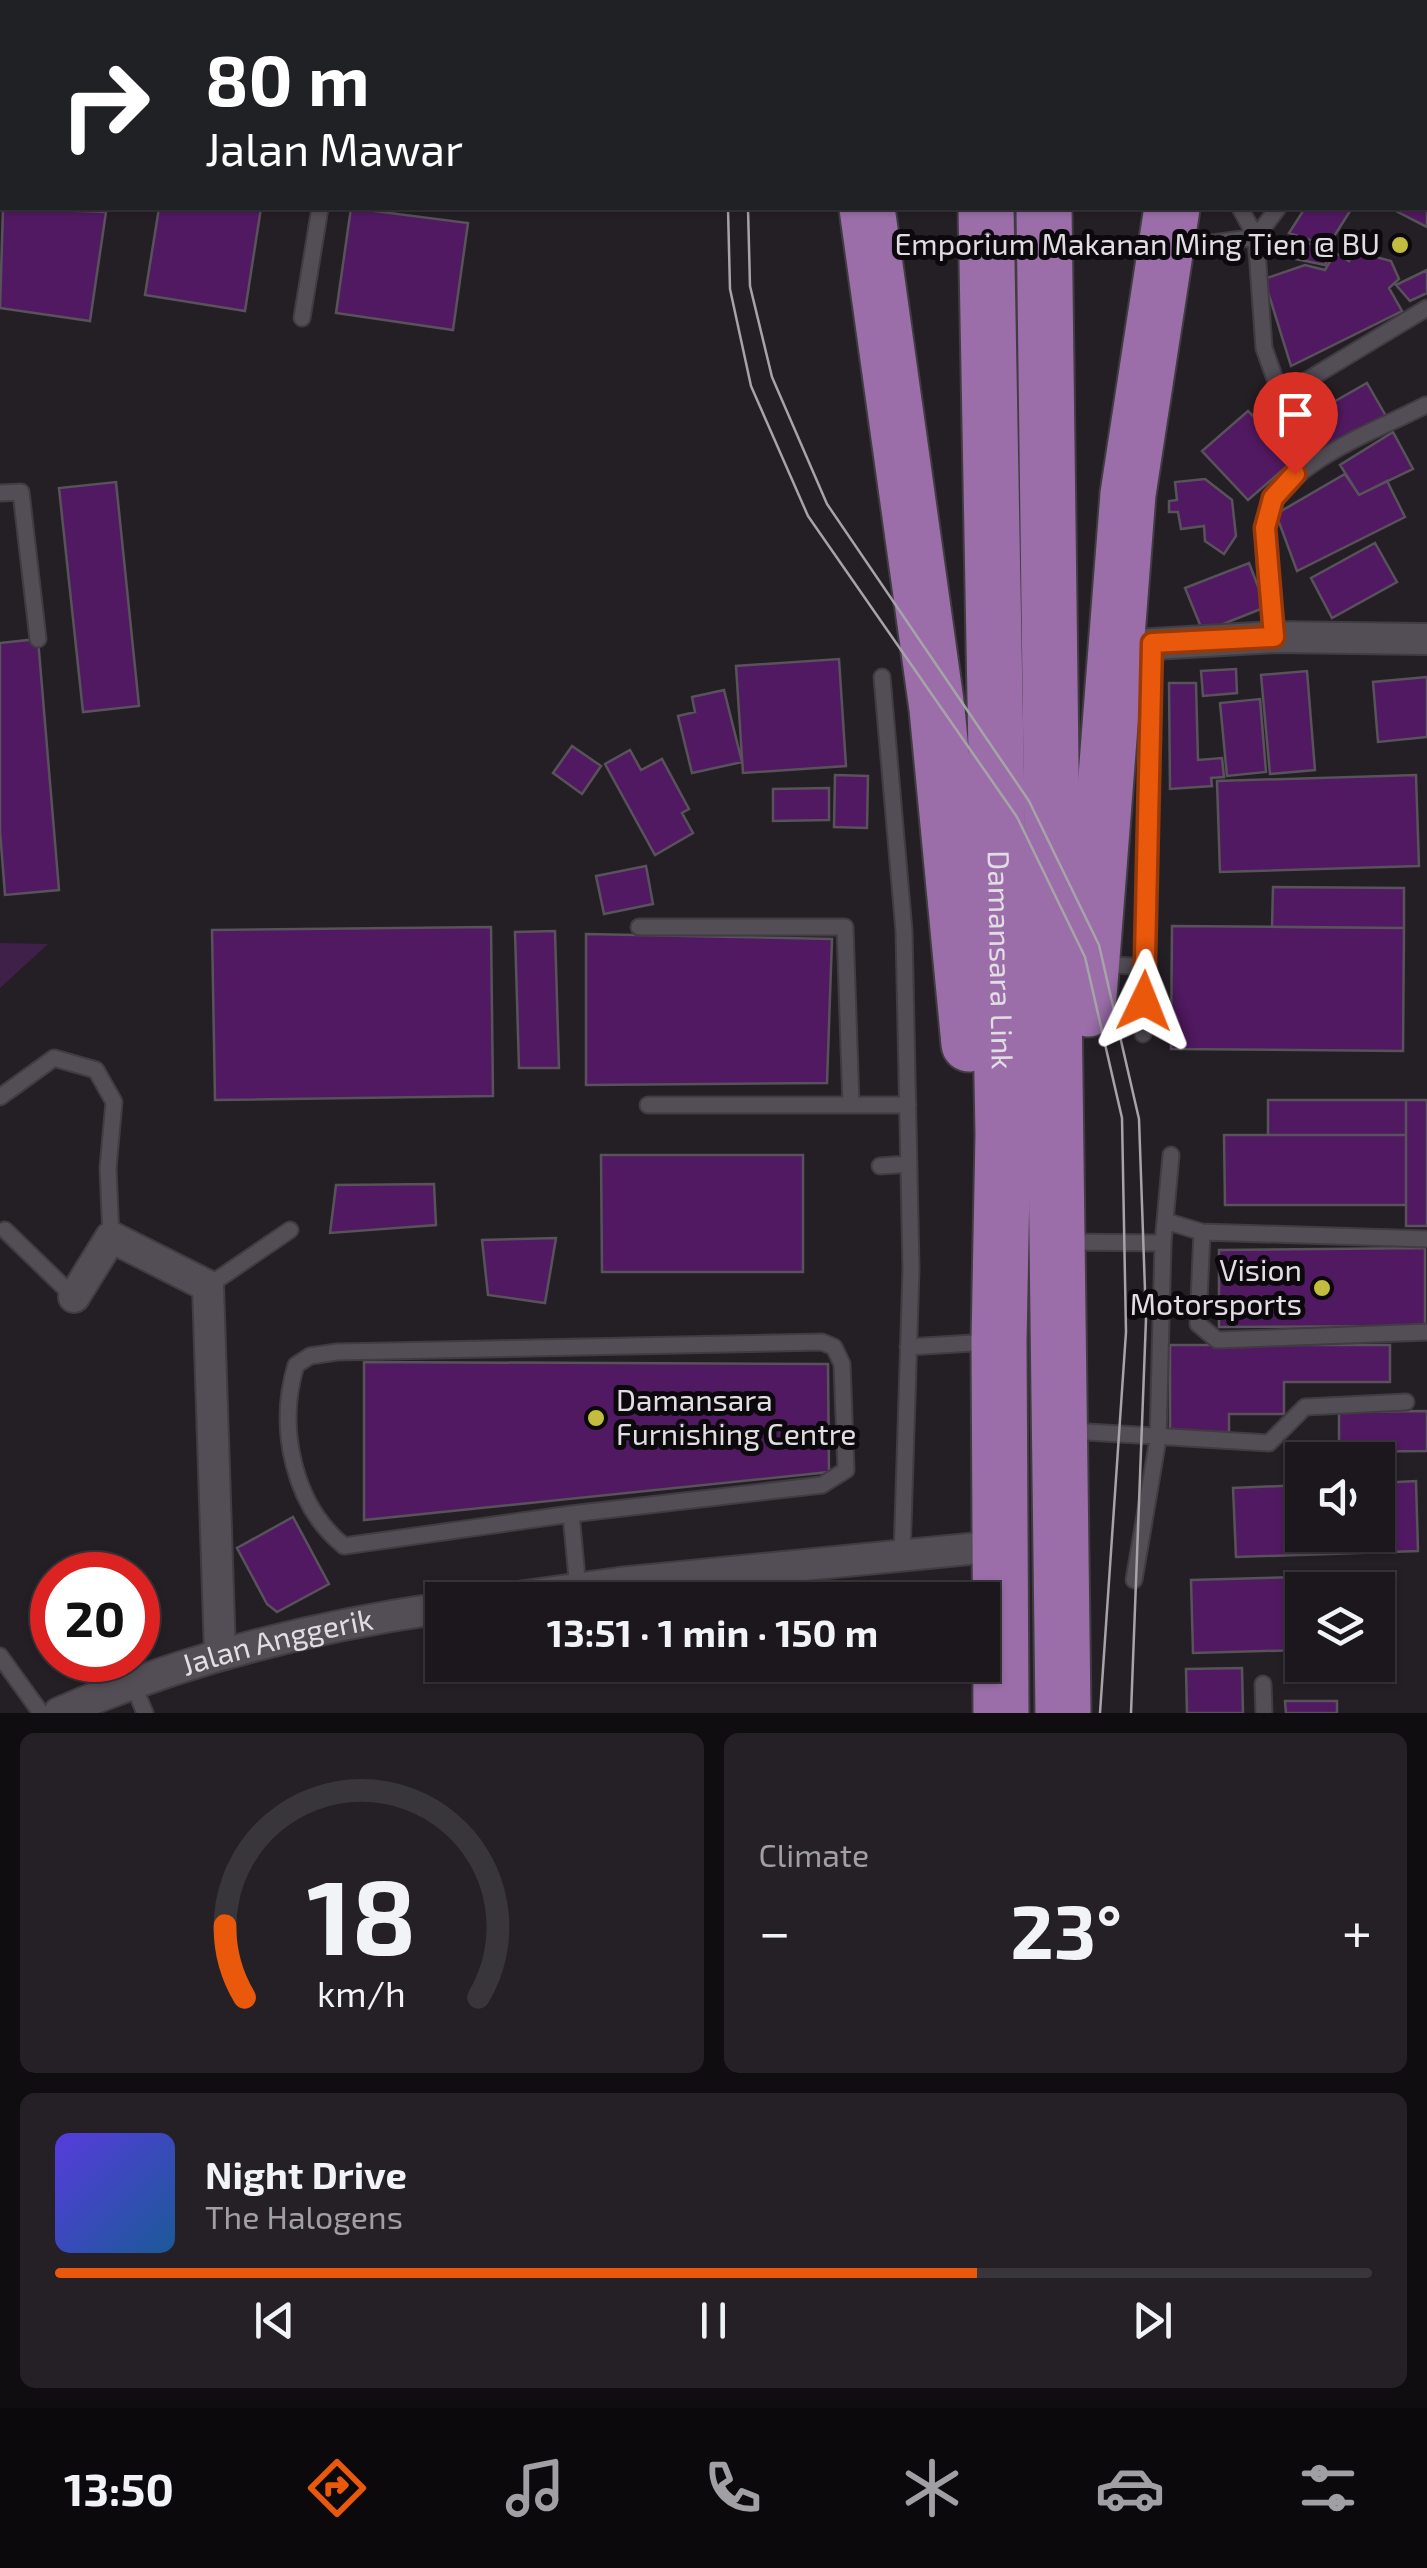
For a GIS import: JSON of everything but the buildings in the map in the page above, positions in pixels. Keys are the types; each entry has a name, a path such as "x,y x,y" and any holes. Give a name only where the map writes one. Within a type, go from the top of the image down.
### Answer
{"highway":[{"path":"866,210 936,709 974,1086 1003,1134"},
{"name":"Damansara Link","path":"986,210 1003,1134 998,1342 1001,1713"},
{"name":"Damansara Link","path":"1044,210 1063,1713"},
{"path":"1058,1231 1079,1111 1093,908 1135,645 1128,494 1148,343 1191,220"}],"street":[{"path":"1135,645 1274,637 1427,638"},
{"path":"74,1297 111,1237 208,1286 220,1653"},
{"path":"647,1582 1000,1546"},
{"name":"Jalan Anggerik","path":"160,1673 220,1653 425,1611"},
{"name":"Jalan Anggerik","path":"59,1713 132,1682"}],"lane":[{"path":"302,318 320,210"},
{"path":"1241,210 1256,237 1264,348 1281,396 1427,308"},
{"path":"1256,237 1276,210"},
{"path":"1191,220 1256,237"},
{"path":"1274,637 1265,528 1273,498 1295,474 1426,405"},
{"path":"0,493 21,492 38,640"},
{"path":"1135,645 1145,967 1143,1034"},
{"path":"882,677 904,930 908,1105 908,1348 902,1556"},
{"path":"639,928 845,926 851,1105"},
{"path":"1092,964 1145,967"},
{"path":"0,1097 54,1058 96,1070 114,1102 108,1168 111,1237"},
{"path":"648,1105 908,1105"},
{"path":"1134,1580 1158,1439 1163,1243 1171,1154"},
{"path":"880,1166 909,1164"},
{"path":"1165,1220 1202,1232 1427,1239"},
{"path":"5,1230 74,1297"},
{"path":"208,1286 290,1230"},
{"path":"1058,1231 1163,1243"},
{"path":"1202,1232 1198,1324 1217,1340 1427,1332"},
{"path":"822,1342 834,1347 842,1364 846,1470 835,1481 571,1514 344,1546 325,1531 294,1473 290,1387 296,1366 310,1356 337,1352 822,1342"},
{"path":"908,1348 998,1342"},
{"path":"1060,1430 1270,1443 1305,1407 1406,1402"},
{"path":"571,1514 577,1582"},
{"path":"0,1656 41,1713"},
{"path":"132,1682 145,1713"},
{"path":"1263,1684 1264,1713"}],"shaded area":[{"path":"0,943 48,944 0,988"}],"tram line":[{"path":"728,210 730,289 751,386 808,516 1017,817 1085,957 1122,1118 1126,1332 1100,1713"},
{"path":"748,210 750,286 772,377 827,504 1029,801 1099,945 1139,1119 1146,1319 1131,1713"}],"place":[{"name":"Emporium Makanan Ming Tien @ BU","path":"1400,245"},
{"name":"Vision Motorsports","path":"1322,1288"},
{"name":"Damansara Furnishing Centre","path":"596,1418"}],"route":[{"path":"1144,1001 1152,643 1274,637 1265,528 1273,498 1295,474"}]}
